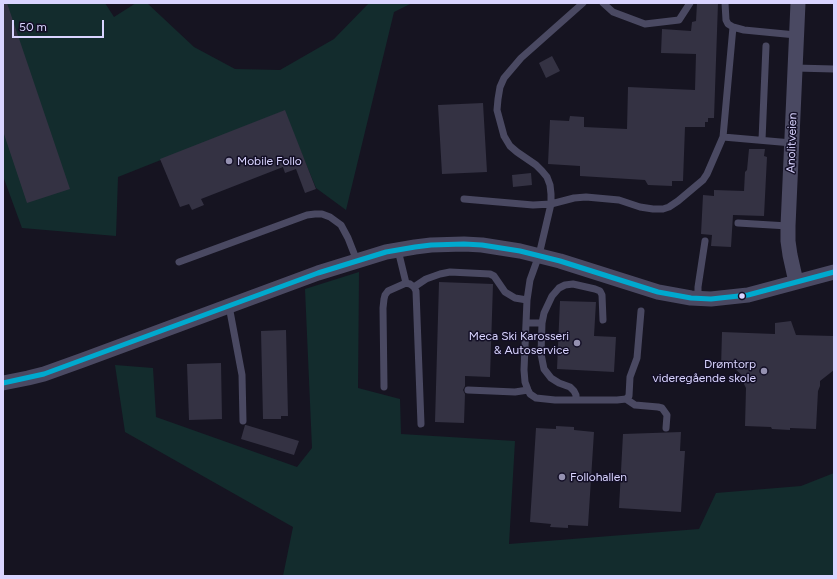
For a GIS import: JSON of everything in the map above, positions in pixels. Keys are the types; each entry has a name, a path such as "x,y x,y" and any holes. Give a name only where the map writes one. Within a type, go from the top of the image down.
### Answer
{"street":[{"name":"Anolitveien","path":"796,282 790,255 788,226 798,3"},
{"path":"3,383 28,378 62,368 318,273 386,252 431,245 464,244 503,248 539,255 653,291 676,296 711,299 738,297 834,272"}],"lane":[{"path":"582,3 521,58 504,78 500,87 498,99 497,110 504,136 510,146 536,165 547,177 551,194 551,204 539,255 530,280 527,300 524,370 525,382 530,394 536,398 555,400 626,399 634,405 662,408 667,415 666,428"},
{"path":"603,3 613,12 645,24 679,20 690,3"},
{"path":"725,3 726,20 728,24 733,27 744,30 796,35"},
{"path":"464,199 533,205 551,204 574,198 586,197 619,200 640,207 653,209 663,209 669,207 703,180 723,137 733,27"},
{"path":"762,140 766,46"},
{"path":"795,68 834,69"},
{"path":"723,137 792,143"},
{"path":"179,262 307,215 315,214 322,214 330,217 341,226 348,238 357,261"},
{"path":"738,223 788,226"},
{"path":"698,298 698,287 705,241"},
{"path":"398,250 406,283"},
{"path":"414,287 426,279 450,272 490,274 494,276 505,292 516,298 527,300"},
{"path":"384,387 384,299 388,291 406,283 414,287 416,291 421,424"},
{"path":"576,400 576,394 570,387 551,378 544,369 541,354 542,323 544,312 552,296 559,288 565,285 573,284 600,291 602,295 603,320"},
{"path":"229,306 242,375 243,421"},
{"path":"626,399 629,396 630,377 637,358 641,311"},
{"path":"526,323 542,323"},
{"path":"468,390 515,392 528,390"}],"green space":[{"path":"3,3 105,3 114,17 136,3 147,3 194,47 235,69 280,70 334,39 369,3 412,3 394,12 346,210 316,188 284,111 118,177 116,236 22,228 3,176"},
{"path":"359,272 358,388 400,399 401,434 515,441 509,544 699,529 716,493 801,486 834,473 834,576 283,576 293,527 125,432 115,365 153,368 156,417 297,467 312,448 305,289"}],"building":[{"path":"3,3 7,3 70,189 27,203 3,131"},
{"path":"697,3 718,3 714,118 708,118 708,122 705,122 705,127 685,127 683,181 672,181 672,186 648,185 645,180 580,176 580,166 548,164 550,120 569,121 570,116 584,117 584,127 627,129 628,87 695,90 696,54 661,53 662,29 691,31 692,22 696,21"},
{"path":"552,56 560,71 546,78 539,63"},
{"path":"483,103 487,172 442,174 438,105"},
{"path":"285,110 316,189 305,193 296,169 285,173 283,167 201,199 204,205 192,210 189,204 180,207 160,159"},
{"path":"749,149 765,149 764,156 767,157 764,216 733,215 731,247 711,246 712,235 701,234 703,195 714,196 714,190 744,191 745,172 747,170"},
{"path":"531,173 532,185 513,187 512,175"},
{"path":"439,282 493,284 490,377 465,376 465,386 463,390 465,394 464,423 435,422"},
{"path":"560,301 596,302 594,336 616,337 614,372 557,369"},
{"path":"791,321 796,335 834,336 834,370 820,381 816,429 790,428 790,430 772,429 771,427 745,426 746,388 744,384 744,377 734,368 721,368 722,332 775,334 775,323"},
{"path":"286,330 288,416 281,416 281,419 263,419 261,331"},
{"path":"221,363 222,419 189,420 187,364"},
{"path":"245,425 299,441 294,455 241,439"},
{"name":"Follohallen","path":"556,426 574,427 574,430 594,432 588,526 568,525 568,528 550,527 551,524 530,522 536,428 556,429"},
{"path":"681,432 680,451 685,451 681,512 619,508 623,434"}],"transit line":[{"path":"3,383 44,374 318,273 386,252 415,247 464,244 482,245 520,251 560,261 658,292 691,298 711,299 748,295 834,272"}],"place":[{"name":"Mobile Follo","path":"229,161"},
{"name":"Meca Ski Karosseri & Autoservice","path":"577,343"},
{"name":"Drømtorp videregående skole","path":"764,371"},
{"name":"Follohallen","path":"562,477"}]}
